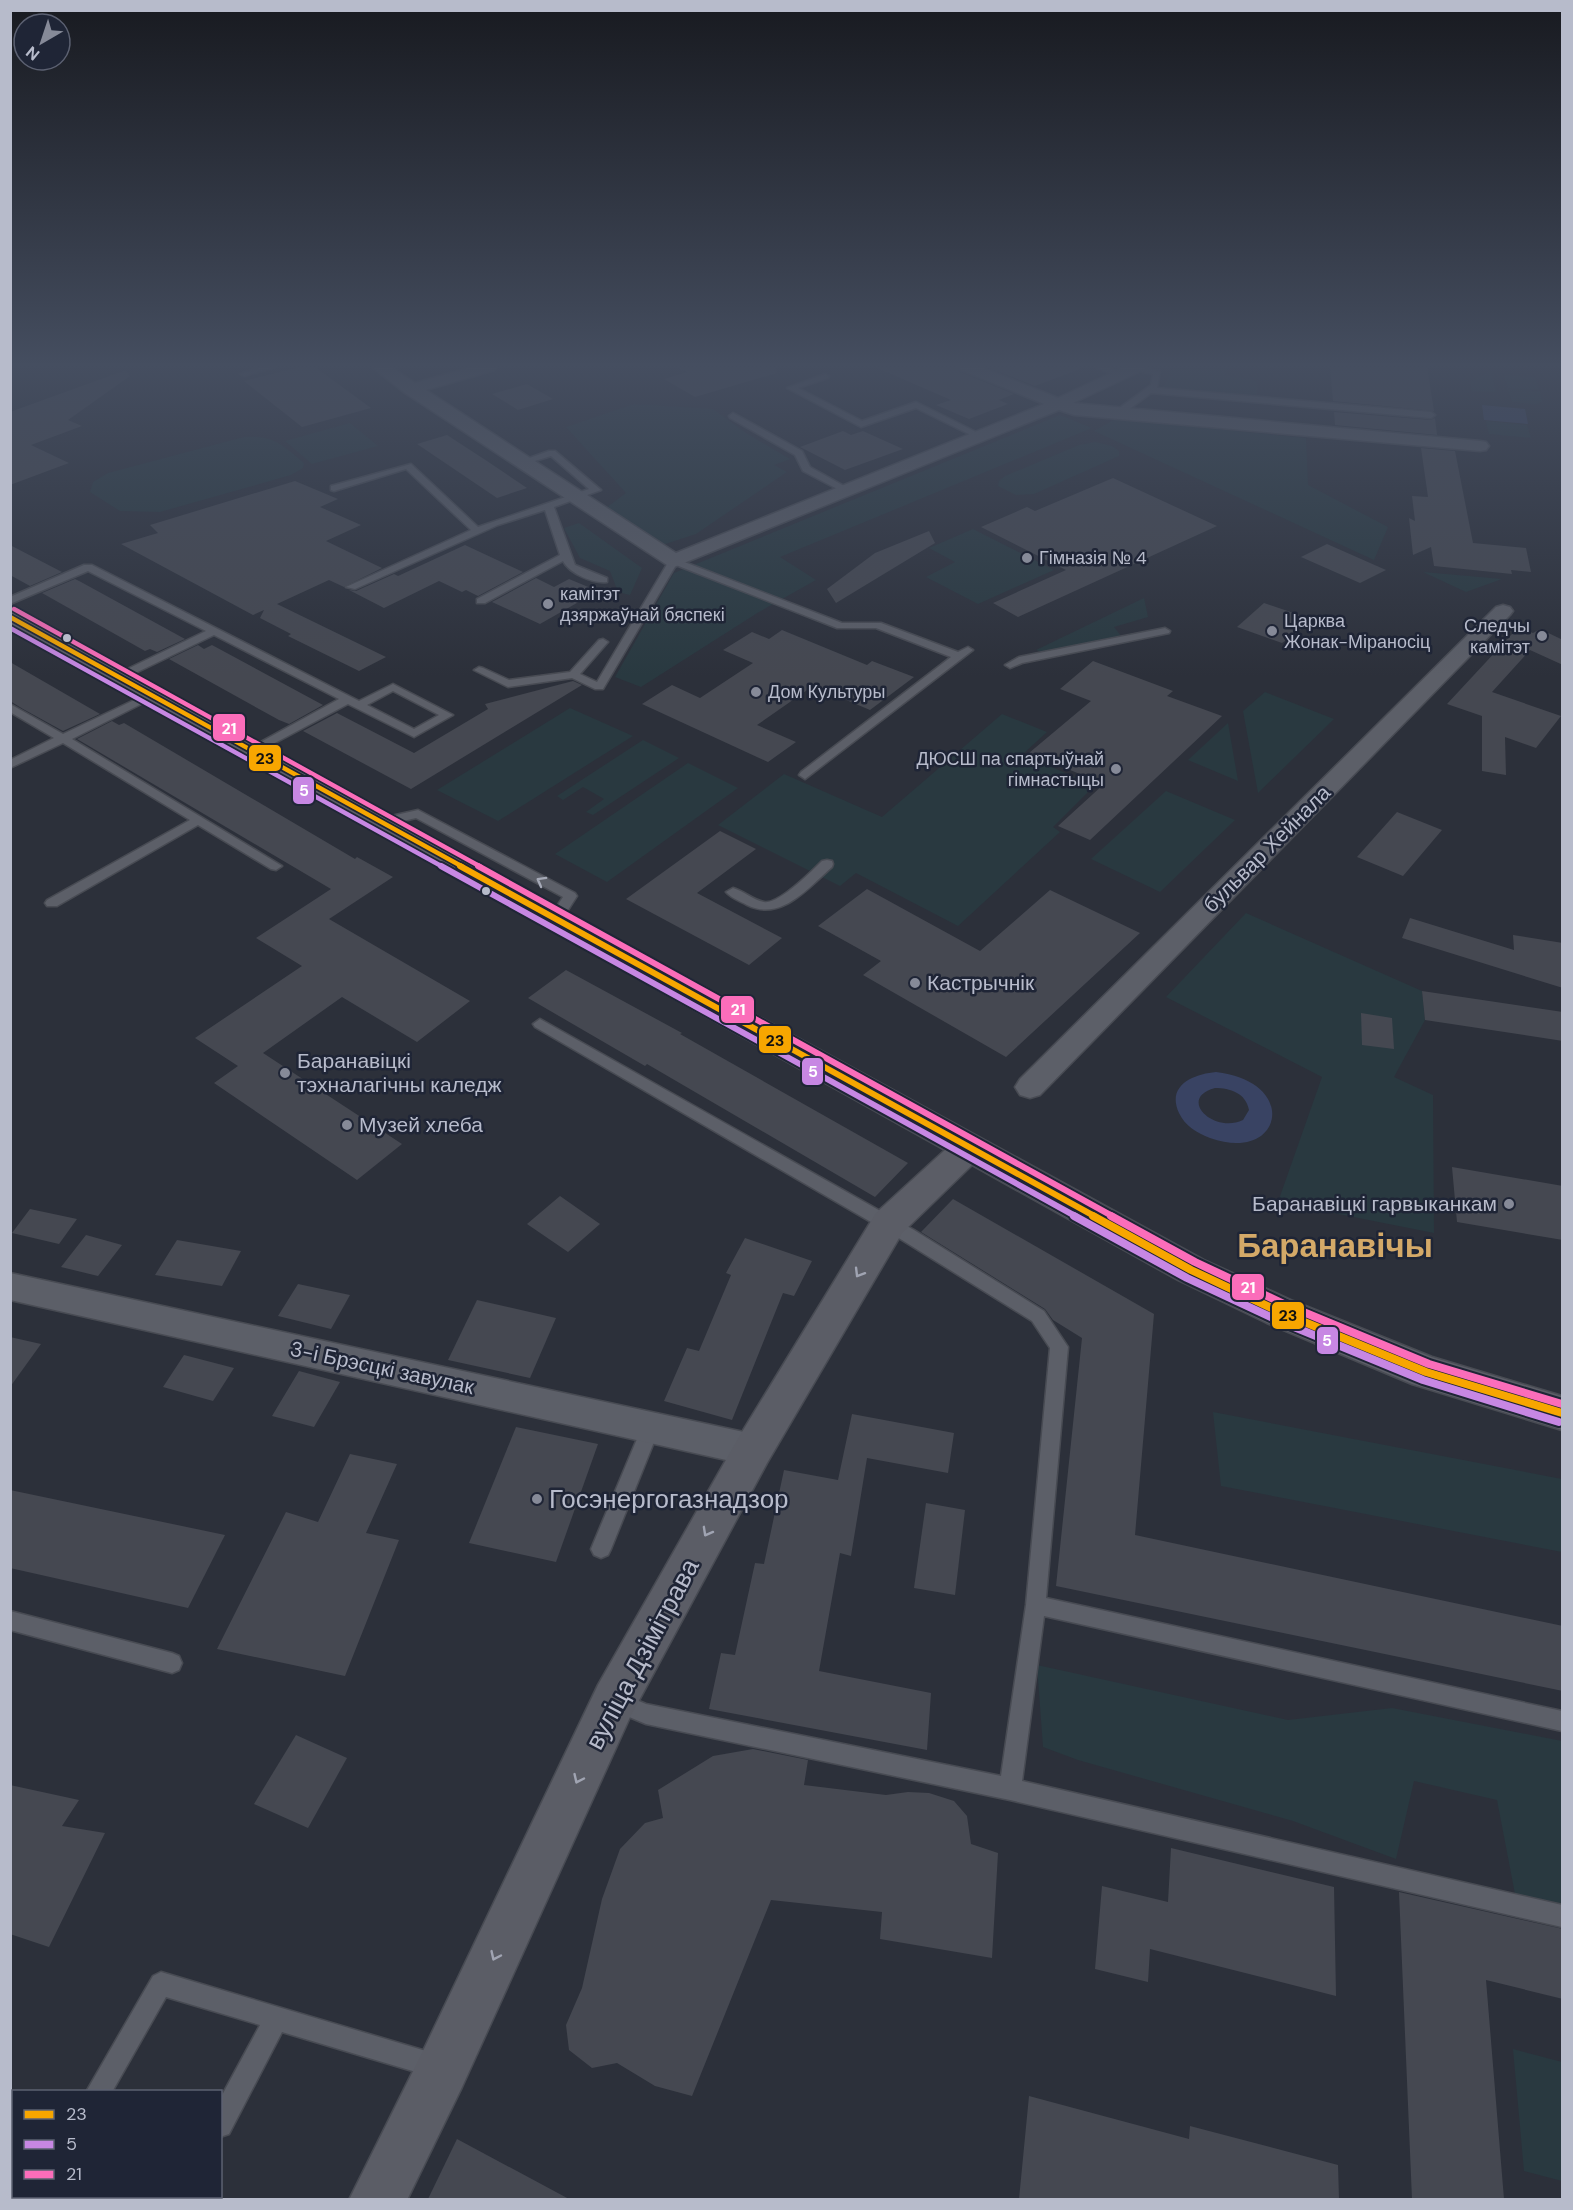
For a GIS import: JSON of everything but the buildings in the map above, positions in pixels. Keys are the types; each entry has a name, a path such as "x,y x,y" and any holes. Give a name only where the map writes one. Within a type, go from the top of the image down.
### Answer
{"main road":[{"path":"13,616 151,695 1191,1270 1280,1312 1426,1372 1558,1410"},
{"name":"вуліца Дзімітрава","path":"376,2199 443,2068 614,1701 753,1450 889,1223 969,1148"}],"street":[{"path":"534,470 674,561 899,470"},
{"name":"бульвар Хейнала","path":"1030,1086 1503,611"},
{"name":"3-і Брэсцкі завулак","path":"10,1286 753,1450"}],"lane":[{"path":"334,488 394,470"},
{"path":"412,470 477,531"},
{"path":"808,470 849,491"},
{"path":"351,587 477,531 575,497"},
{"path":"549,506 565,556 571,567 603,580"},
{"path":"481,601 565,556"},
{"path":"479,670 508,684 573,675 599,687 674,561 841,626 877,625 964,654 805,775"},
{"path":"13,616 88,567 414,734 447,716 393,687 360,705"},
{"path":"119,677 214,631"},
{"path":"1010,665 1019,660 1165,631"},
{"path":"573,675 603,642"},
{"path":"10,765 65,740 151,695"},
{"path":"252,751 348,699"},
{"path":"10,707 276,866"},
{"path":"52,903 198,820"},
{"path":"733,892 756,904 770,907 784,900 827,864"},
{"path":"540,1024 795,1172 889,1223 1038,1316 1059,1347 1036,1605 1010,1789"},
{"path":"601,1549 651,1427"},
{"path":"1036,1605 1563,1721"},
{"path":"10,1620 172,1663"},
{"path":"614,1701 645,1714 1010,1789 1563,1916"},
{"path":"99,2090 161,1984 443,2068"},
{"path":"222,2121 277,2018"}],"shaded area":[{"path":"119,470 299,470 291,475 160,512 120,511 90,492 93,482 108,473"},
{"path":"605,470 784,470 787,472 696,534 656,547 606,508 626,493"},
{"path":"925,470 990,470 780,557 816,580 759,612 641,687 615,677 674,573"},
{"path":"1019,470 1087,470 1034,494 1016,495 998,486 999,481"},
{"path":"1179,470 1307,470 1308,485 1388,527 1374,560"},
{"path":"579,523 642,568 630,595 618,592 610,571 580,558 564,528"},
{"path":"973,529 1054,570 978,604 926,577 955,562 929,548"},
{"path":"1423,572 1502,579 1466,592"},
{"path":"1144,598 1148,617 1114,627 1121,636 1046,653 1036,650"},
{"path":"1265,692 1334,719 1258,793 1243,711"},
{"path":"570,708 633,736 498,821 437,790"},
{"path":"1002,714 1047,732 1023,754 1094,786 1053,827 1060,832 958,926 856,873 840,886 718,825 784,774 882,817"},
{"path":"1228,723 1238,781 1188,760"},
{"path":"643,740 679,758 593,815 586,812 604,799 583,787 563,800 557,796"},
{"path":"688,763 738,788 607,882 555,854"},
{"path":"1166,791 1235,820 1160,892 1091,859"},
{"path":"1246,913 1422,991 1425,1020 1394,1077 1433,1095 1434,1233 1278,1202 1322,1077 1166,997"},
{"path":"1213,1412 1562,1479 1562,1552 1221,1486"},
{"path":"1037,1665 1288,1720 1392,1708 1562,1741 1562,1904 1515,1894 1497,1800 1414,1781 1396,1859 1293,1821 1078,1760 1043,1747"},
{"path":"1513,2049 1562,2062 1562,2181 1524,2171"}],"water":[{"path":"1216,1072 1243,1079 1261,1090 1270,1104 1272,1118 1266,1131 1253,1140 1234,1143 1210,1138 1188,1125 1179,1113 1176,1095 1179,1088 1191,1078","holes":["1221,1088 1232,1090 1245,1099 1249,1110 1243,1120 1232,1123 1211,1119 1199,1106 1199,1099 1204,1093"]}],"transit line":[{"name":"21","path":"14,609 1195,1262 1284,1304 1429,1364 1562,1404"},
{"name":"23","path":"10,617 1191,1270 1280,1312 1426,1372 1562,1413"},
{"name":"5","path":"10,628 1187,1278 1277,1320 1423,1380 1559,1422"}],"place":[{"name":"Гімназія № 4","path":"1027,558"},
{"name":"камітэт дзяржаўнай бяспекі","path":"548,604"},
{"name":"Царква Жонак-Міраносіц","path":"1272,631"},
{"name":"Следчы камітэт","path":"1542,636"},
{"name":"Дом Культуры","path":"756,692"},
{"name":"ДЮСШ па спартыўнай гімнастыцы","path":"1116,769"},
{"name":"Кастрычнік","path":"915,983"},
{"name":"Баранавіцкі тэхналагічны каледж","path":"285,1073"},
{"name":"Музей хлеба","path":"347,1125"},
{"name":"Баранавіцкі гарвыканкам","path":"1509,1204"},
{"name":"Госэнергогазнадзор","path":"537,1499"}],"district":[{"name":"Баранавічы","path":"1335,1245"}]}
